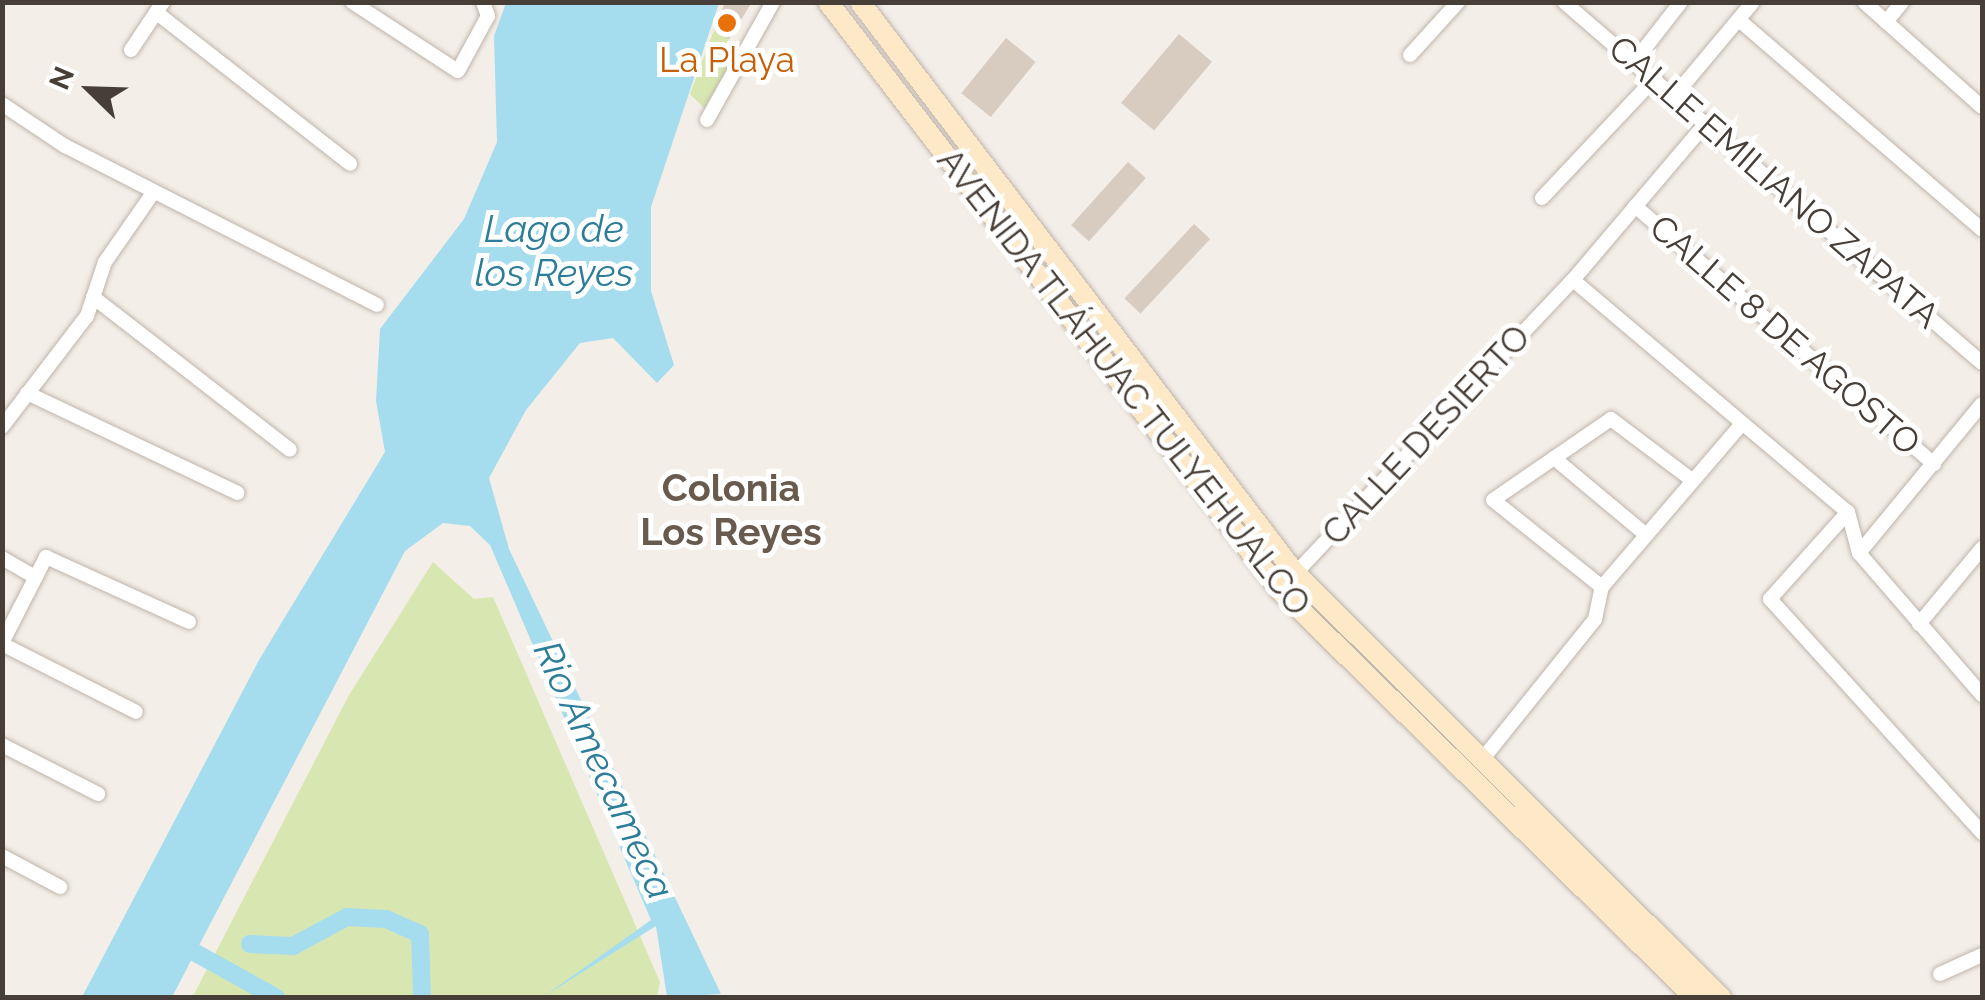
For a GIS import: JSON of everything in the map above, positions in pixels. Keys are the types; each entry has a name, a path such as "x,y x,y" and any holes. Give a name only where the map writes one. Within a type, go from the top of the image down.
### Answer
{"main road":[{"name":"AVENIDA TLÁHUAC TULYEHUALCO","path":"828,2 1199,490 1280,590 1406,715 1721,998"},
{"name":"AVENIDA TLÁHUAC TULYEHUALCO","path":"860,2 1296,573 1485,756 1695,998"},
{"path":"1122,388 1140,370"},
{"path":"1199,490 1220,475"},
{"path":"1332,643 1349,627"},
{"path":"1406,715 1422,697"}],"street":[{"path":"352,2 458,71 488,16 482,2"},
{"path":"707,120 773,2"},
{"path":"1410,55 1458,2"},
{"name":"CALLE EMILIANO ZAPATA","path":"1564,2 1676,94 1982,363"},
{"path":"1635,61 1681,2"},
{"path":"1676,94 1752,2"},
{"path":"1864,2 1982,106"},
{"path":"1886,22 1902,2"},
{"path":"132,50 160,8 350,164"},
{"path":"1739,20 1982,230"},
{"path":"1542,198 1655,78"},
{"path":"2,104 153,192 377,305"},
{"name":"CALLE DESIERTO","path":"1280,590 1573,280 1707,122"},
{"path":"2,427 93,297 105,262 153,192"},
{"name":"CALLE 8 DE AGOSTO","path":"1635,206 1934,464"},
{"path":"1573,280 1740,425 1848,512 1859,553 1982,695"},
{"path":"93,297 290,450"},
{"path":"27,392 238,493"},
{"path":"1859,553 1982,404"},
{"path":"1602,588 1493,500 1611,419 1692,480"},
{"path":"1485,756 1595,619 1602,588 1740,425"},
{"path":"1554,458 1646,535"},
{"path":"1848,512 1770,599 1982,832"},
{"path":"1919,624 1982,548"},
{"path":"136,712 2,643 46,557 188,622"},
{"path":"2,558 36,578"},
{"path":"2,745 98,794"},
{"path":"2,856 60,886"},
{"path":"1940,974 1982,955"}],"green space":[{"path":"714,30 729,39 723,57 731,63 704,108 690,94"},
{"path":"433,562 474,599 493,597 660,982 657,997 192,998 349,695"}],"water":[{"name":"Lago de los Reyes","path":"506,3 719,3 651,207 651,291 674,365 657,383 613,338 580,343 526,410 489,478 509,549 721,994 667,997 656,926 543,997 651,920 490,545 470,526 443,523 405,551 172,997 82,997 259,660 385,452 376,401 380,329 464,219 497,142 494,36"}],"building":[{"name":"La Playa","path":"725,2 752,2 729,39 714,30"},
{"path":"1179,34 1212,62 1154,131 1121,103"},
{"path":"1006,38 1036,62 991,117 961,93"},
{"path":"1128,162 1146,178 1089,241 1071,225"},
{"path":"1194,224 1210,239 1141,314 1124,299"}],"waterway":[{"path":"250,944 293,946 347,917 386,919 420,934 422,998"},
{"path":"176,942 277,998"}],"place":[{"name":"La Playa","path":"727,23"}],"district":[{"name":"Colonia Los Reyes","path":"731,510"}],"water label":[{"name":"Rio Amecameca","path":"604,770"}]}
